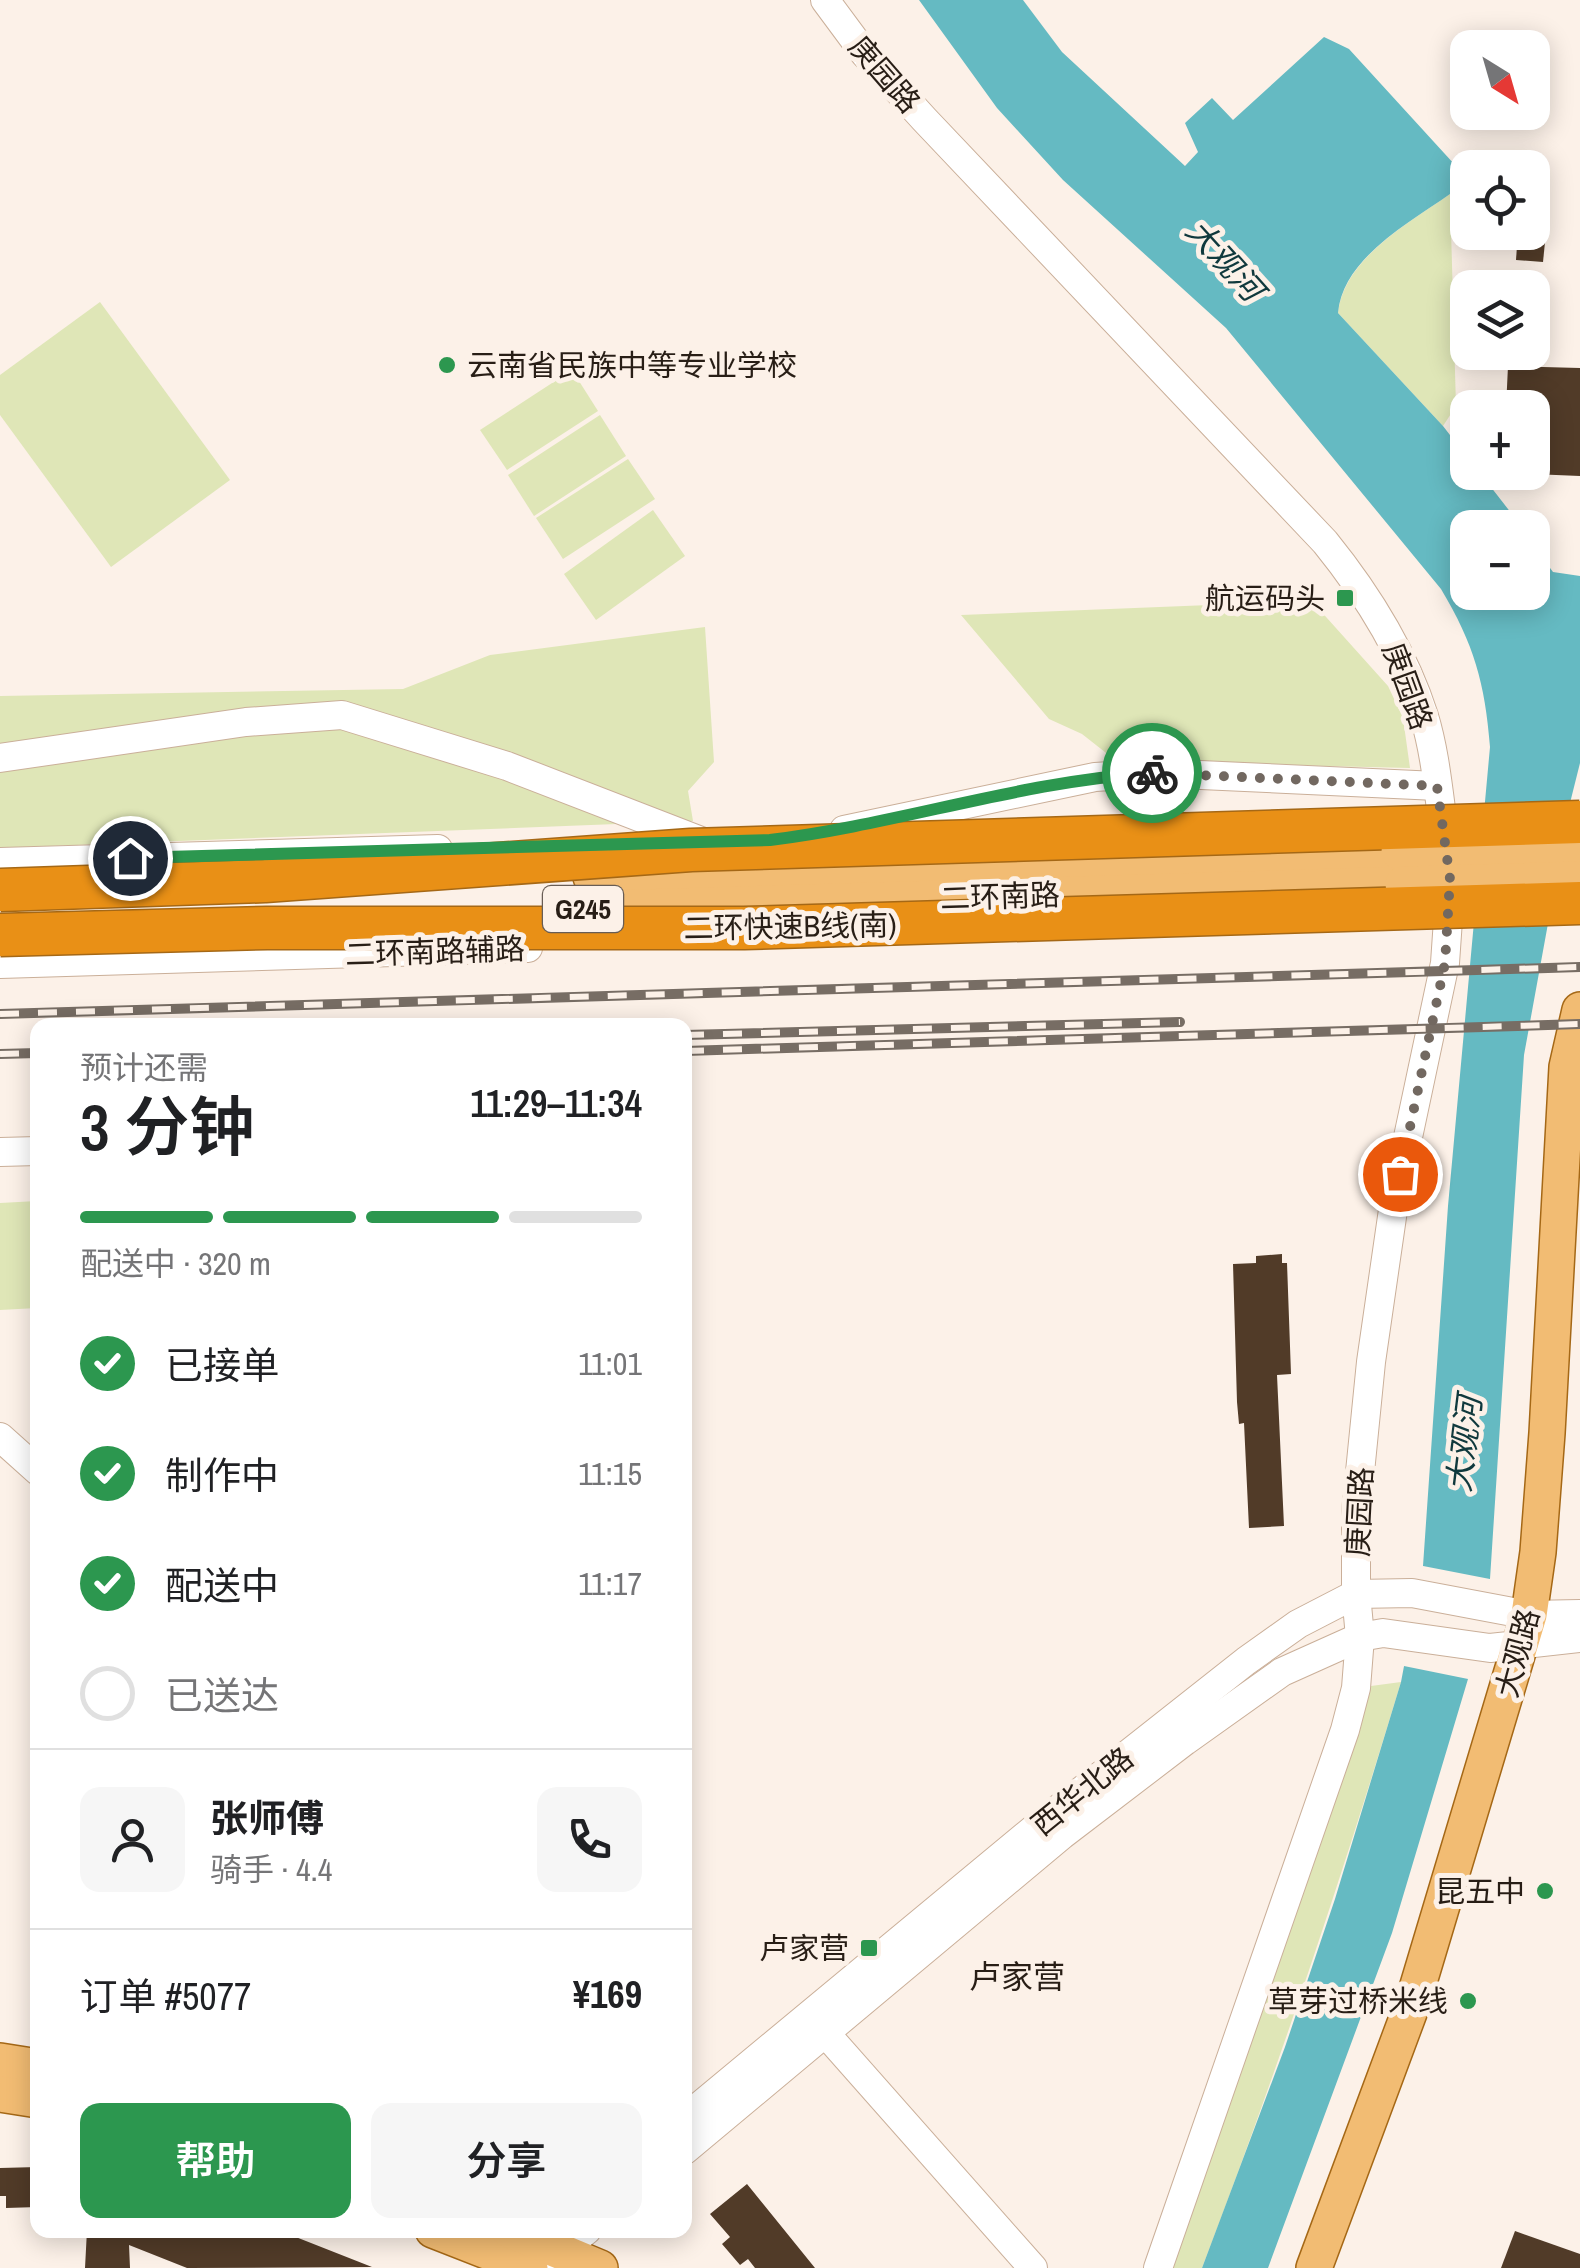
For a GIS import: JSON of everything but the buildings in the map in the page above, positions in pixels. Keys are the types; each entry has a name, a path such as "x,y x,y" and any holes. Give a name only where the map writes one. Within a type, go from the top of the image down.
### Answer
{"highway":[{"path":"0,893 248,882 724,848 1580,822"},
{"name":"二环快速B线(南)","path":"0,932 695,929 1580,903"}],"main road":[{"name":"二环南路","path":"1401,868 1580,846"},
{"name":"二环南路","path":"0,893 1401,868 1580,878"},
{"name":"二环南路","path":"0,932 1165,875"},
{"name":"大观路","path":"1314,2268 1413,2002 1525,1630 1538,1552 1547,1433 1566,1067 1580,1010"},
{"path":"0,2061 30,2066"},
{"path":"0,2094 30,2099"},
{"path":"474,2238 600,2268"}],"street":[{"name":"庚园路","path":"825,0 864,54 1325,542 1364,590 1387,629 1424,717 1437,786 1450,879 1445,963 1394,1204 1371,1362 1358,1493 1356,1594 1360,1637 1356,1688 1345,1730 1158,2268"},
{"path":"0,758 246,722 342,715 506,766 701,841"},
{"path":"770,840 867,826 1095,776 1157,773 1437,786"},
{"path":"0,862 770,840 950,845 1165,875"},
{"name":"二环南路辅路","path":"0,964 776,940 944,924 1165,875"},
{"path":"0,1152 30,1151"},
{"path":"0,1437 30,1464"},
{"name":"西华北路","path":"692,2112 1048,1818 1246,1660 1298,1624 1356,1594 1412,1593 1490,1609 1525,1630"},
{"path":"1525,1630 1580,1614"},
{"path":"1525,1630 1580,1638"},
{"name":"西华北路","path":"692,2144 1062,1835 1282,1672 1360,1637 1404,1634 1478,1646 1525,1630"},
{"path":"827,2035 1033,2268"}],"green space":[{"path":"1450,194 1450,370 1455,370 1456,390 1450,390 1450,415 1443,426 1338,313 1352,275 1398,230"},
{"path":"100,302 230,480 111,567 0,415 0,375"},
{"path":"572,370 598,411 507,470 480,430"},
{"path":"600,415 626,456 534,516 508,475"},
{"path":"628,459 655,499 563,559 536,518"},
{"path":"653,510 685,556 596,620 564,574"},
{"path":"1283,602 1318,608 1388,686 1403,718 1410,768 1187,763 1124,767 1082,734 1049,719 961,615"},
{"path":"705,627 714,762 688,791 693,821 0,848 0,696 403,689 490,655"},
{"path":"30,1201 30,1308 0,1310 0,1203"},
{"path":"1401,1682 1307,1977 1202,2268 1147,2268 1356,1688"}],"water":[{"name":"大观河","path":"919,0 1023,0 1062,52 1185,166 1198,152 1185,123 1212,98 1233,120 1324,37 1349,49 1450,160 1450,194 1365,259 1343,293 1338,313 1450,435 1450,490 1493,490 1509,510 1450,510 1450,606 1441,589 1226,328 1063,180 997,108"},
{"name":"大观河","path":"1550,568 1553,572 1580,576 1580,763 1524,1055 1490,1579 1468,1679 1392,1933 1268,2268 1202,2268 1285,2047 1335,1899 1401,1682 1423,1566 1448,1206 1490,747 1485,703 1462,628 1452,610 1550,610"}],"pier":[{"path":"1418,1565 1495,1580 1473,1680 1399,1665"}],"railway":[{"path":"0,1014 1580,967"},
{"path":"692,1035 1180,1022"},
{"path":"692,1051 1580,1024"},
{"path":"0,1054 30,1053"}],"way so far":[{"path":"1152,773 1437,786 1450,879 1445,963 1400,1174"}],"place":[{"name":"云南省民族中等专业学校","path":"447,365"},
{"name":"航运码头","path":"1345,598"},
{"name":"昆五中","path":"1545,1891"},
{"name":"卢家营","path":"869,1948"},
{"name":"草芽过桥米线","path":"1468,2001"}],"district":[{"name":"卢家营","path":"1017,1976"}],"route":[{"path":"130,858 770,840 867,826 1065,781 1152,773"}]}
